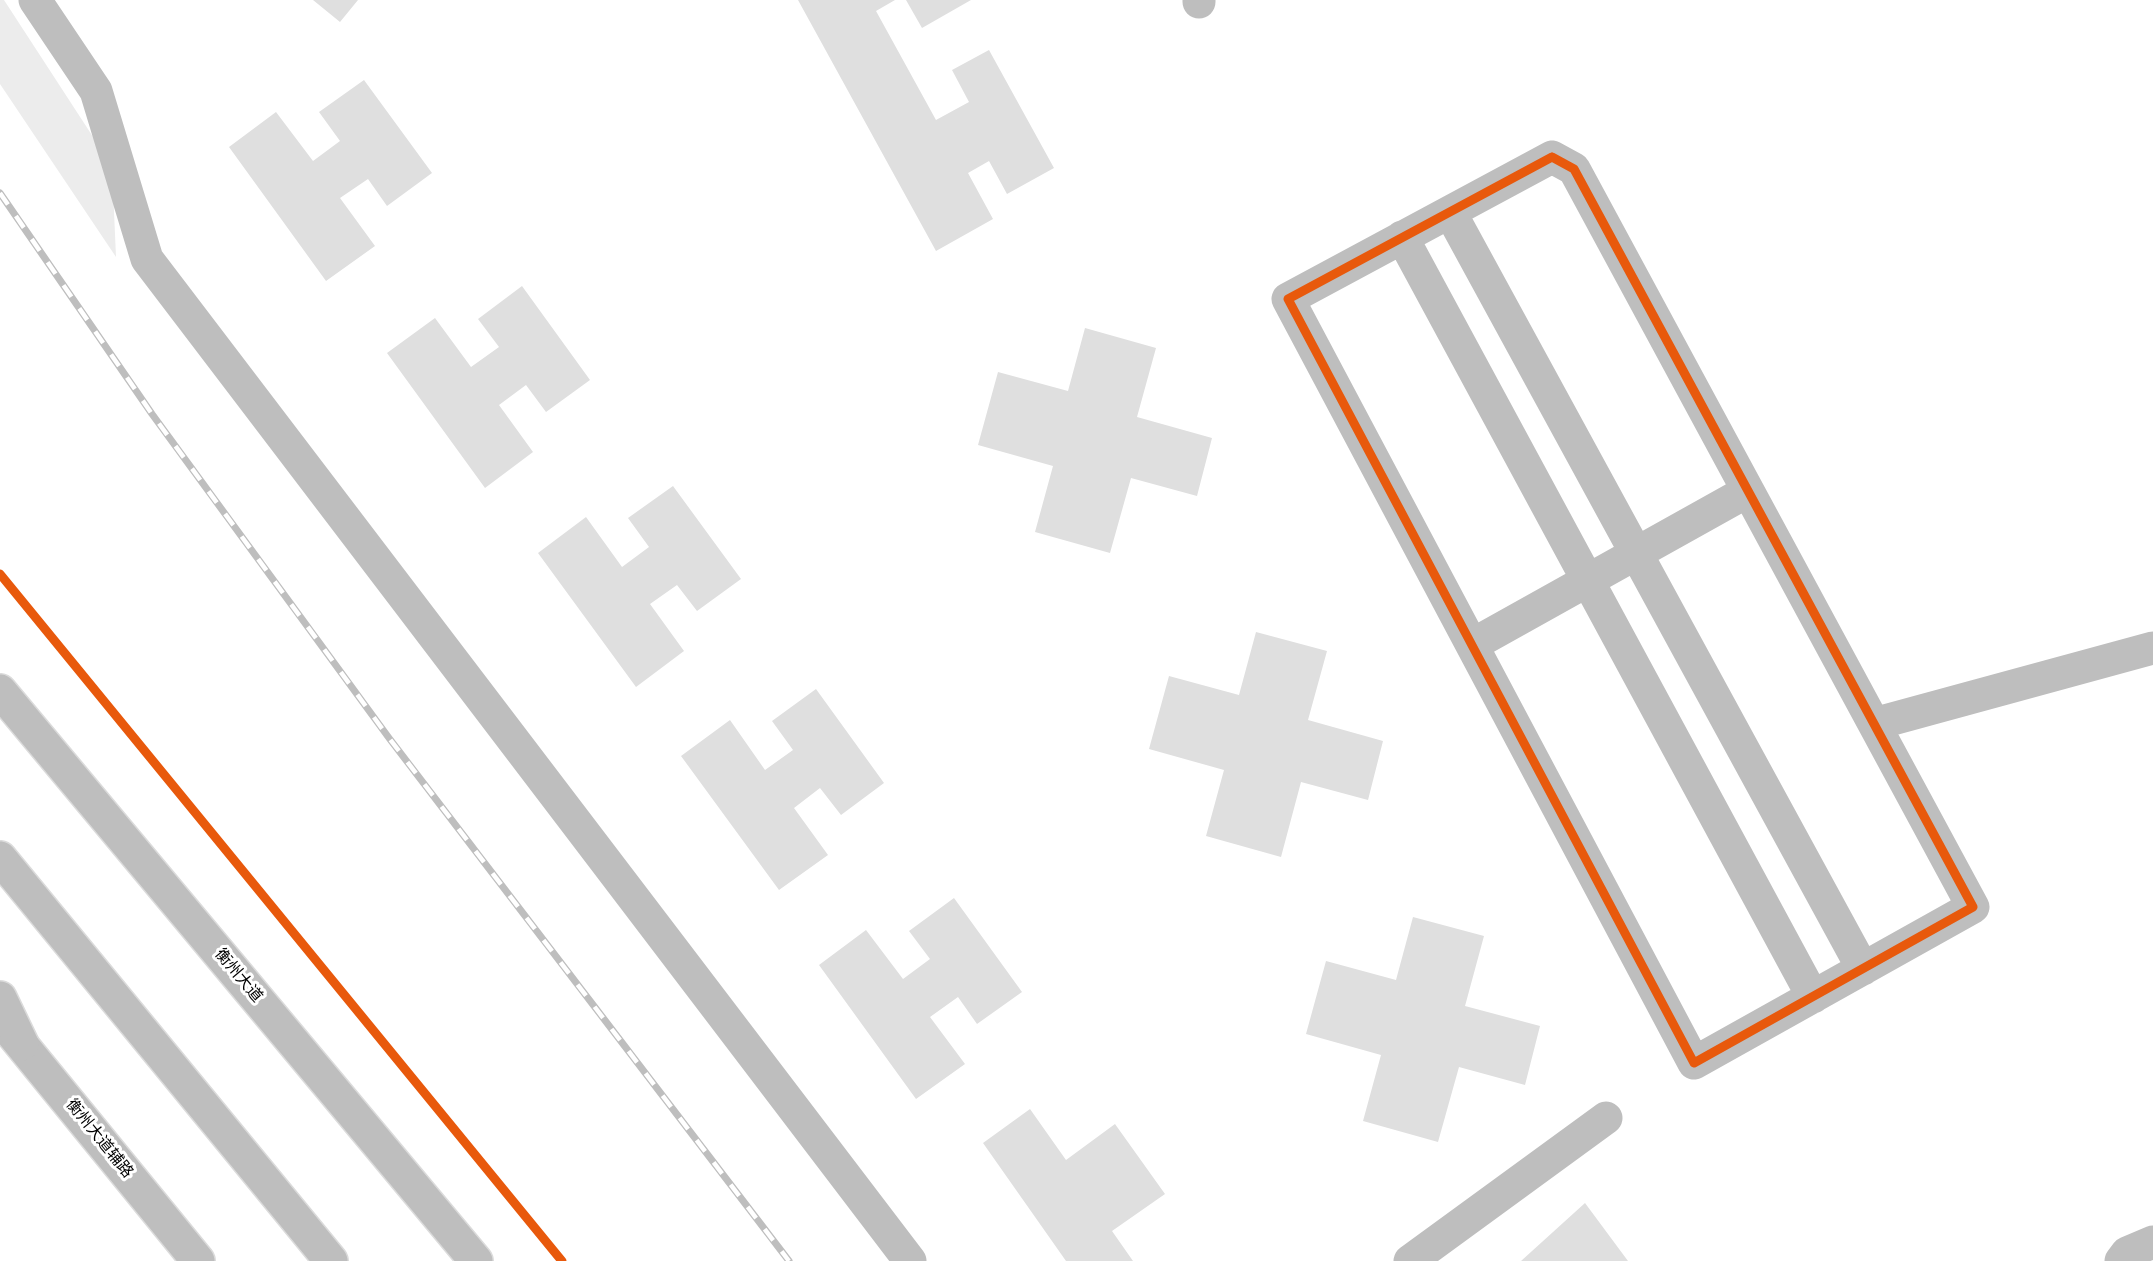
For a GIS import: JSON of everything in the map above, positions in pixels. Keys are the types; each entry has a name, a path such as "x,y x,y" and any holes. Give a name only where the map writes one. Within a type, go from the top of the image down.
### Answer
{"main road":[{"path":"35,0 96,91 147,259 910,1261"},
{"path":"1552,157 1574,169 1973,907 1694,1063 1288,299 1450,212 1552,157"},
{"path":"1450,212 1863,969"},
{"path":"1402,237 1813,997"},
{"path":"1472,645 1748,491"},
{"path":"1874,724 2153,648"},
{"name":"衡州大道","path":"0,691 476,1261"},
{"path":"0,858 331,1261"},
{"path":"0,998 22,1044"},
{"name":"衡州大道辅路","path":"0,1018 198,1261"},
{"path":"1410,1261 1606,1118"},
{"path":"2121,1261 2127,1253 2153,1242"}],"shaded area":[{"path":"0,0 4,0 112,166 116,257 0,84"}],"building":[{"path":"313,0 358,0 340,22"},
{"path":"798,0 895,0 876,11 936,120 969,102 952,70 989,50 1054,168 1007,194 989,161 968,173 993,219 936,251"},
{"path":"906,0 971,0 922,28"},
{"path":"364,80 432,173 387,206 368,179 340,198 375,246 326,281 229,147 276,112 313,161 340,141 319,112"},
{"path":"522,286 590,380 546,412 526,385 499,405 533,452 485,488 387,353 435,318 471,367 499,347 478,319"},
{"path":"1085,328 1156,348 1137,417 1212,438 1197,496 1131,478 1110,553 1035,532 1053,466 978,445 998,372 1068,391"},
{"path":"673,486 741,579 697,611 677,585 650,604 684,651 636,687 538,553 586,517 622,567 649,547 628,518"},
{"path":"1256,632 1327,651 1308,720 1383,741 1368,800 1301,782 1281,857 1206,836 1224,770 1149,749 1169,676 1239,695"},
{"path":"816,689 884,783 841,815 820,788 794,808 828,855 779,890 681,756 730,720 765,770 793,750 772,721"},
{"path":"954,898 1022,992 977,1024 958,997 930,1017 965,1064 916,1099 819,965 866,930 903,979 930,959 909,931"},
{"path":"1413,917 1484,936 1465,1006 1540,1026 1525,1085 1459,1067 1438,1142 1363,1121 1381,1055 1306,1034 1326,961 1396,980"},
{"path":"1030,1109 1066,1160 1115,1124 1165,1194 1112,1231 1133,1261 1066,1261 983,1143"},
{"path":"1585,1203 1628,1261 1521,1261"}],"railway":[{"path":"0,193 152,414 389,738 789,1261"}],"cycle path":[{"path":"1552,157 1574,169 1973,907 1694,1063 1288,299 1552,157"},
{"path":"0,574 562,1261"}]}
